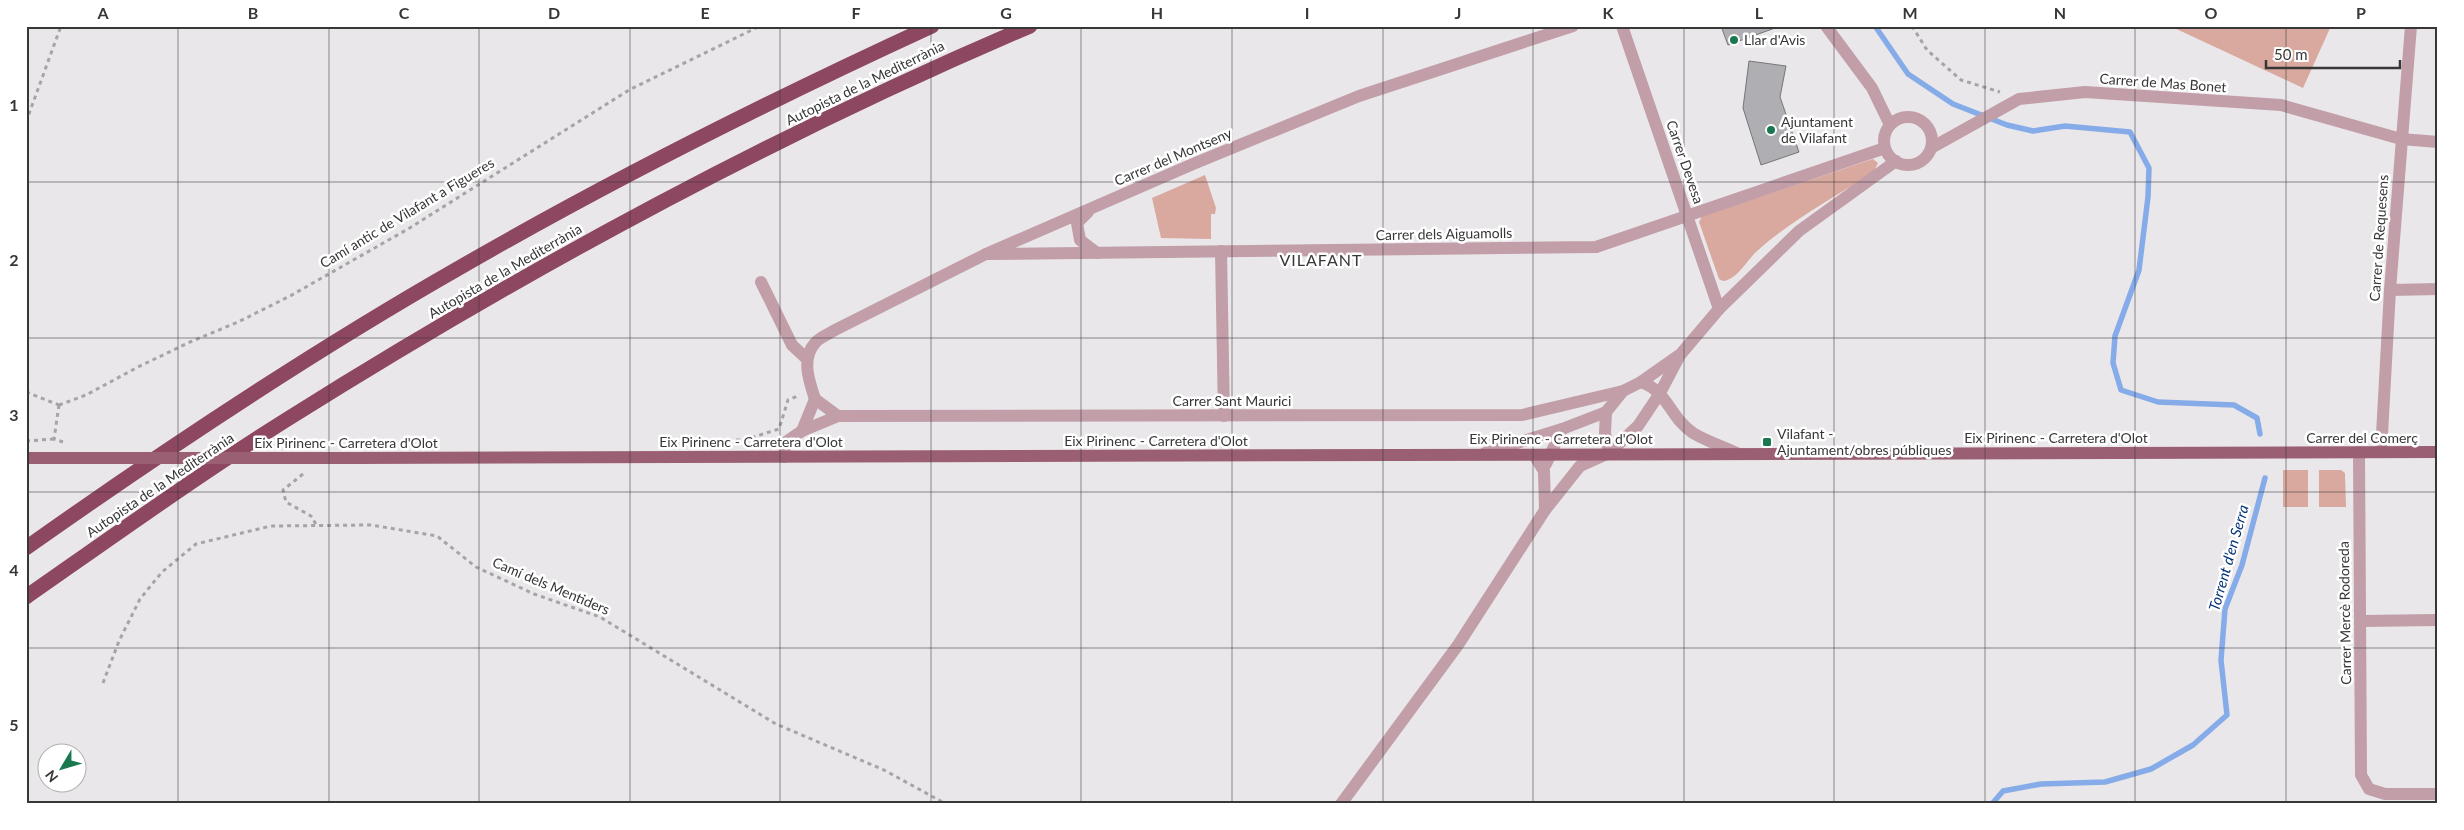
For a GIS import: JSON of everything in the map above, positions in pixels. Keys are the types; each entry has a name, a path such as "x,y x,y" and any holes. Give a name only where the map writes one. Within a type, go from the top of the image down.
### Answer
{"highway":[{"name":"Autopista de la Mediterrània","path":"26,548 258,390 458,268 653,162 830,73 932,26"},
{"name":"Autopista de la Mediterrània","path":"26,597 130,524 285,421 479,304 675,194 848,108 1030,26"}],"main road":[{"name":"Carrer del Comerç","path":"2286,453 2438,452"},
{"name":"Eix Pirinenc - Carretera d'Olot","path":"28,458 784,458 1482,454 2286,453"}],"street":[{"name":"Carrer del Montseny","path":"808,359 815,343 835,330 986,254 1091,208 1358,96 1573,26"},
{"name":"Carrer Devesa","path":"1622,26 1719,309"},
{"path":"1826,26 1872,88 1890,125"},
{"name":"Carrer de Requesens","path":"2381,452 2390,290 2411,26"},
{"name":"Carrer de Mas Bonet","path":"1931,148 2019,99 2085,92 2281,105 2347,126 2401,138 2438,142"},
{"path":"1341,804 1458,645 1545,510 1580,466 1609,454 1638,426 1660,393 1680,355 1719,309 1799,231 1896,162 1914,164 1922,160 1931,148 1930,132 1924,123 1907,117 1896,120 1890,125 1886,133 1885,148 1896,162"},
{"name":"Carrer dels Aiguamolls","path":"986,254 1596,247 1885,148"},
{"path":"1091,208 1077,224 1080,240 1097,253"},
{"path":"1220,252 1224,416"},
{"path":"760,282 792,345 808,359 808,377 813,394 838,416 802,431 786,442 784,458"},
{"path":"2390,290 2438,290"},
{"path":"1482,454 1562,429 1606,412 1623,391 1641,382 1680,355"},
{"path":"1641,382 1654,387 1682,423 1694,433 1739,454"},
{"name":"Carrer Sant Maurici","path":"838,416 1522,415 1623,391"},
{"path":"802,431 813,394"},
{"path":"1606,412 1605,433 1609,454"},
{"path":"1545,510 1544,471 1549,455 1562,429"},
{"name":"Carrer Mercè Rodoreda","path":"2359,452 2361,775 2369,789 2385,794 2438,794"},
{"path":"1534,455 1544,471"},
{"path":"2361,621 2438,620"}],"path":[{"path":"26,122 61,26"},
{"name":"Camí antic de Vilafant a Figueres","path":"59,405 86,395 138,367 238,322 290,296 408,229 629,90 760,26"},
{"path":"1912,26 1928,50 1961,80 2019,99"},
{"path":"26,392 59,405 54,439"},
{"path":"715,440 744,440 779,429 788,400 813,394"},
{"path":"26,441 54,439 70,444"},
{"path":"303,474 283,490 286,502 311,516 317,526"},
{"name":"Camí dels Mentiders","path":"103,683 119,641 140,599 162,572 196,544 271,526 371,525 437,536 476,566 534,594 600,617 776,724 884,770 946,804"}],"shaded area":[{"path":"2170,26 2331,26 2303,88"},
{"path":"1873,159 1878,163 1873,173 1784,229 1757,251 1733,277 1723,281 1719,279 1699,222 1702,216"},
{"path":"1205,175 1216,208 1215,214 1211,214 1211,239 1161,238 1152,198"},
{"path":"2283,470 2308,470 2308,507 2283,507"},
{"path":"2319,470 2341,470 2345,473 2346,507 2319,507"}],"building":[{"name":"Llar d'Avis","path":"1721,26 1775,26 1775,28 1728,45"},
{"name":"Ajuntament de Vilafant","path":"1749,61 1786,66 1780,97 1799,152 1761,165 1743,108"}],"waterway":[{"name":"Torrent d'en Serra","path":"1875,26 1908,74 1953,104 2007,125 2033,131 2065,126 2130,132 2149,168 2148,197 2139,270 2115,336 2113,363 2121,390 2158,402 2234,405 2257,418 2260,434"},
{"name":"Torrent d'en Serra","path":"1992,804 2003,791 2041,784 2105,782 2151,769 2193,745 2227,715 2221,660 2225,609 2242,565 2265,478"}],"place":[{"name":"Llar d'Avis","path":"1734,40"},
{"name":"Ajuntament de Vilafant","path":"1771,130"},
{"name":"Vilafant - Ajuntament/obres públiques","path":"1767,442"}],"district":[{"name":"VILAFANT","path":"1321,260"}]}
